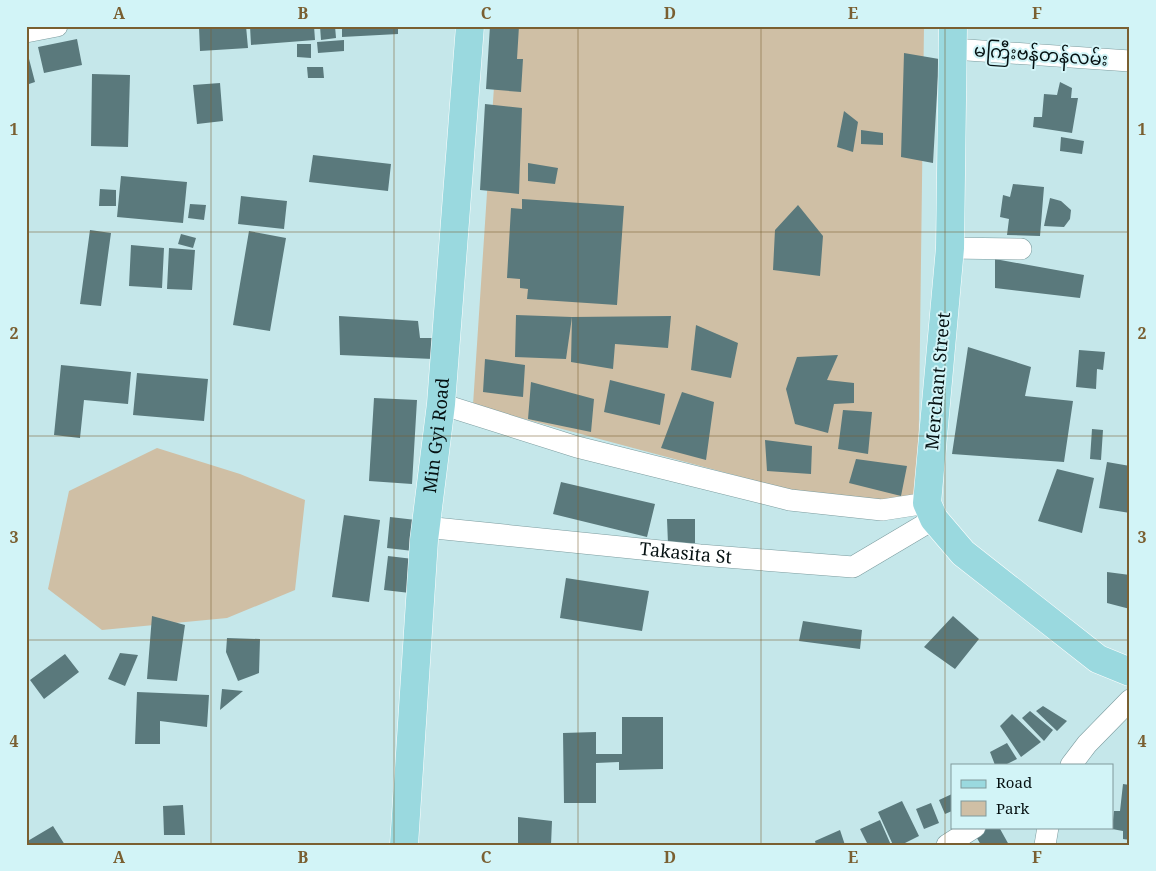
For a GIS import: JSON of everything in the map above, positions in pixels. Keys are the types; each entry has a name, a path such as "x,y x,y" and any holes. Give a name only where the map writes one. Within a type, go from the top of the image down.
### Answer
{"main road":[{"name":"Min Gyi Road","path":"404,845 425,528 441,404 470,26"},
{"name":"Merchant Street","path":"930,511 950,248 953,38"},
{"path":"930,511 963,552 1098,659 1130,672"}],"street":[{"path":"26,32 57,26"},
{"name":"မကြီးဗန်တန်လမ်း","path":"953,38 1130,61"},
{"path":"950,248 1021,249"},
{"path":"441,404 577,447 790,500 882,510 930,511"},
{"name":"Takasita St","path":"425,528 700,555 854,566 930,511"},
{"path":"1072,764 1087,744 1130,700"},
{"path":"947,845 973,828"},
{"path":"1045,845 1048,828"}],"green space":[{"path":"498,26 924,26 918,495 891,517 473,405"},
{"path":"157,448 240,474 305,500 295,590 227,618 102,630 48,589 69,491"}],"building":[{"path":"246,26 248,48 200,51 199,27"},
{"path":"250,26 314,26 315,40 251,45"},
{"path":"320,26 335,26 336,38 321,40"},
{"path":"342,26 398,26 398,34 342,37"},
{"path":"490,26 519,26 517,59 523,59 521,92 486,89"},
{"path":"77,39 82,65 44,73 38,47"},
{"path":"344,40 344,51 318,53 317,42"},
{"path":"297,44 311,44 311,58 297,57"},
{"path":"904,53 939,59 933,163 901,157"},
{"path":"28,55 35,82 26,85 26,56"},
{"path":"307,67 323,67 324,78 308,78"},
{"path":"92,74 130,75 128,147 91,146"},
{"path":"1060,82 1072,88 1071,98 1078,98 1072,133 1033,127 1034,117 1042,117 1044,94 1057,95"},
{"path":"220,83 223,121 197,124 193,85"},
{"path":"485,104 522,108 519,194 480,190"},
{"path":"844,111 858,122 853,152 837,147"},
{"path":"861,130 883,133 883,145 861,144"},
{"path":"1061,137 1084,141 1082,154 1060,151"},
{"path":"313,155 391,164 388,191 309,182"},
{"path":"528,163 558,168 555,184 528,181"},
{"path":"121,176 187,182 183,223 117,217"},
{"path":"1013,184 1044,187 1040,236 1007,235 1009,219 1000,217 1003,195 1010,197"},
{"path":"100,189 116,190 116,206 99,206"},
{"path":"241,196 287,201 284,229 238,224"},
{"path":"1050,198 1061,201 1071,210 1070,219 1064,227 1044,226"},
{"path":"522,199 624,206 617,305 527,299 528,289 520,288 520,279 507,278 511,208 522,209"},
{"path":"190,204 206,205 204,220 188,218"},
{"path":"798,205 823,236 820,276 773,270 775,230"},
{"path":"90,230 111,233 101,306 80,304"},
{"path":"249,231 286,238 270,331 233,325"},
{"path":"181,234 196,238 193,248 178,244"},
{"path":"131,245 164,248 162,288 129,286"},
{"path":"169,248 195,250 192,290 167,289"},
{"path":"995,259 1084,275 1080,298 995,288"},
{"path":"516,315 572,317 566,359 515,357"},
{"path":"339,316 418,321 420,338 433,338 433,359 340,355"},
{"path":"671,316 668,348 615,344 613,369 571,362 572,317"},
{"path":"696,325 738,343 731,378 691,370"},
{"path":"968,347 1031,367 1025,396 1073,401 1064,462 952,454"},
{"path":"1079,350 1105,352 1103,370 1097,369 1096,389 1076,387"},
{"path":"838,355 827,380 854,383 854,403 834,404 828,433 795,424 786,389 797,357"},
{"path":"485,359 525,365 523,397 483,392"},
{"path":"61,365 131,372 128,404 84,400 80,438 54,435"},
{"path":"137,373 208,379 204,421 133,415"},
{"path":"610,380 665,394 660,425 604,412"},
{"path":"531,382 594,399 591,432 528,419"},
{"path":"682,392 714,402 706,460 661,448"},
{"path":"374,398 417,400 412,484 369,481"},
{"path":"843,410 872,412 868,454 838,449"},
{"path":"1092,429 1103,430 1101,460 1090,459"},
{"path":"765,440 812,446 811,474 767,471"},
{"path":"856,459 907,466 901,496 849,483"},
{"path":"1107,462 1130,466 1130,513 1099,508"},
{"path":"1057,469 1094,478 1082,533 1038,521"},
{"path":"561,482 655,504 647,537 553,514"},
{"path":"344,515 380,520 369,602 332,597"},
{"path":"390,517 416,520 413,551 387,548"},
{"path":"667,519 695,519 695,543 668,544"},
{"path":"388,556 413,559 410,593 384,590"},
{"path":"1107,572 1130,575 1130,609 1107,603"},
{"path":"566,578 649,591 642,631 560,618"},
{"path":"152,616 185,625 177,681 147,679"},
{"path":"953,616 979,639 955,669 924,647"},
{"path":"803,621 862,630 860,649 799,641"},
{"path":"227,638 260,639 259,673 238,681 226,652"},
{"path":"120,653 138,655 125,686 108,679"},
{"path":"65,654 79,672 44,699 30,680"},
{"path":"222,689 243,691 220,710"},
{"path":"137,692 209,695 207,727 160,721 160,744 135,744"},
{"path":"1043,706 1067,721 1057,731 1036,711"},
{"path":"1030,711 1053,730 1044,741 1022,718"},
{"path":"1012,714 1041,742 1021,757 1000,726"},
{"path":"622,717 663,717 663,769 619,770 619,762 596,763 596,803 564,803 563,733 596,732 596,754 622,754"},
{"path":"1007,743 1017,759 1007,764 995,764 990,752"},
{"path":"1123,784 1130,785 1130,840 1123,839 1123,831 1112,829 1114,828 1114,811 1120,811"},
{"path":"951,794 951,811 945,814 939,800"},
{"path":"902,801 919,836 901,845 893,845 878,812"},
{"path":"931,803 939,823 924,829 916,809"},
{"path":"183,805 185,835 164,835 163,806"},
{"path":"518,817 552,821 551,845 518,845"},
{"path":"880,820 891,845 868,845 860,829"},
{"path":"53,826 65,845 26,845 26,842"},
{"path":"983,828 1000,828 1009,845 981,845 974,833"},
{"path":"840,830 845,845 816,845 815,841"}]}
